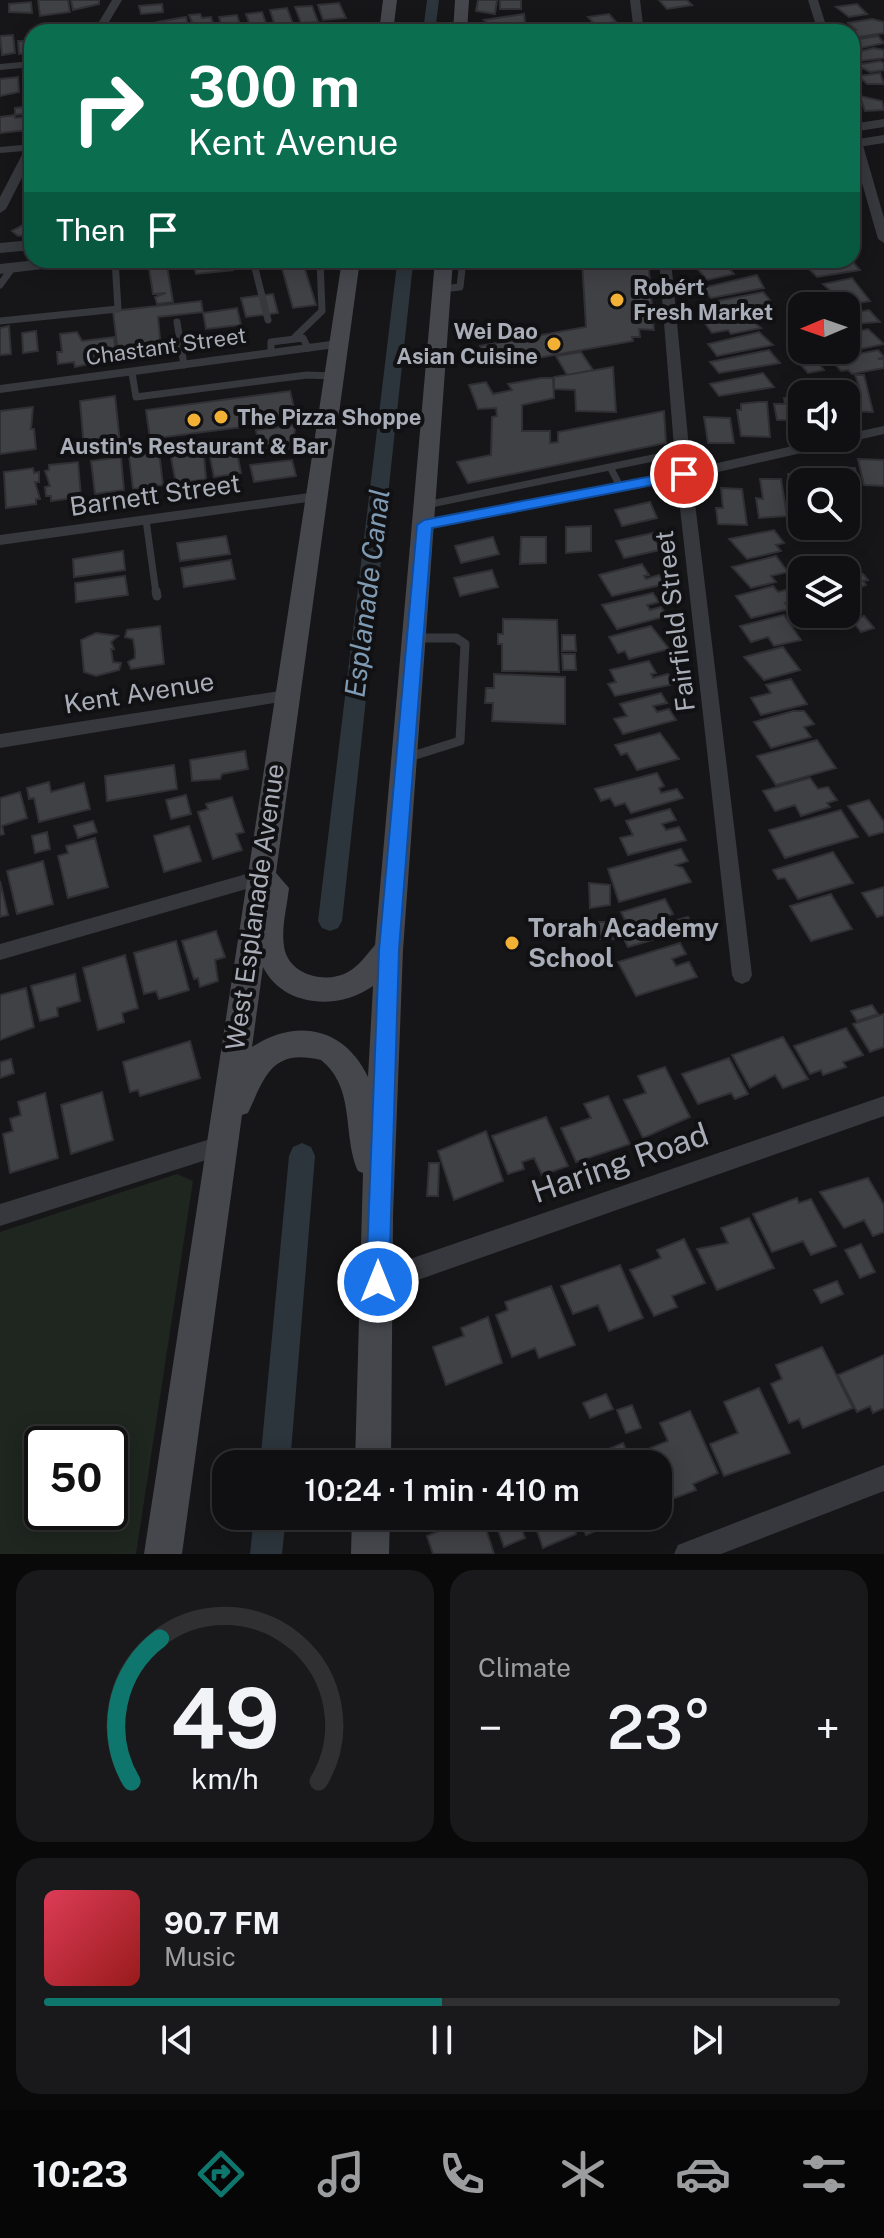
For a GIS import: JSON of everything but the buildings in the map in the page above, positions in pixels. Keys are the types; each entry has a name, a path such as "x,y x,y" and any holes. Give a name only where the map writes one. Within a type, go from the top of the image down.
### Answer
{"main road":[{"path":"387,24 390,0"},
{"path":"460,24 462,0"},
{"name":"West Esplanade Avenue","path":"163,1554 338,344 353,268"},
{"path":"373,1450 377,1215 389,950 445,294"},
{"path":"260,878 275,888 270,950 284,976 303,989 332,990 359,980 389,950"},
{"path":"220,1146 252,1066 276,1050 301,1043 326,1048 341,1058 354,1084 377,1215"},
{"path":"370,1554 371,1530"}],"street":[{"path":"103,24 117,0"},
{"path":"635,0 638,24"},
{"path":"813,0 820,24"},
{"path":"0,67 24,65"},
{"path":"860,127 884,123"},
{"path":"860,143 884,139"},
{"path":"0,150 24,148"},
{"path":"0,209 24,162"},
{"path":"860,163 884,239"},
{"path":"0,248 24,246"},
{"name":"Fairfield Street","path":"666,268 684,474 742,975"},
{"name":"Chastant Street","path":"0,389 338,344"},
{"path":"425,515 472,516 621,488 884,430"},
{"name":"Barnett Street","path":"0,540 316,497"},
{"name":"Kent Avenue","path":"0,741 286,696"},
{"path":"0,952 260,878"},
{"name":"Haring Road","path":"378,1282 884,1106"},
{"path":"0,1215 220,1146"},
{"path":"687,1554 884,1478"}],"lane":[{"path":"0,285 6,268"},
{"path":"0,321 118,309 115,268"},
{"path":"255,268 268,320"},
{"path":"295,337 322,311 320,268"},
{"path":"177,322 184,365"},
{"path":"271,353 271,342 295,337 303,338 308,348"},
{"path":"132,373 136,397 307,375 334,376"},
{"path":"425,515 463,497 682,452"},
{"path":"610,467 621,488"},
{"path":"463,497 472,516"},
{"path":"146,520 157,596"},
{"path":"406,758 450,747 460,741 465,644 456,638 415,638"}],"shaded area":[{"path":"177,1174 193,1181 136,1554 0,1554 0,1232"}],"waterway":[{"name":"Esplanade Canal","path":"430,24 433,0"},
{"name":"Esplanade Canal","path":"330,921 405,268"},
{"name":"Esplanade Canal","path":"276,1450 302,1156"},
{"name":"Esplanade Canal","path":"266,1554 269,1530"}],"place":[{"name":"Robért Fresh Market","path":"617,300"},
{"name":"Wei Dao Asian Cuisine","path":"554,344"},
{"name":"The Pizza Shoppe","path":"221,417"},
{"name":"Austin's Restaurant & Bar","path":"194,420"},
{"name":"Torah Academy School","path":"512,943"}],"route":[{"path":"378,1282 377,1215 389,950 424,525 684,474"}]}
